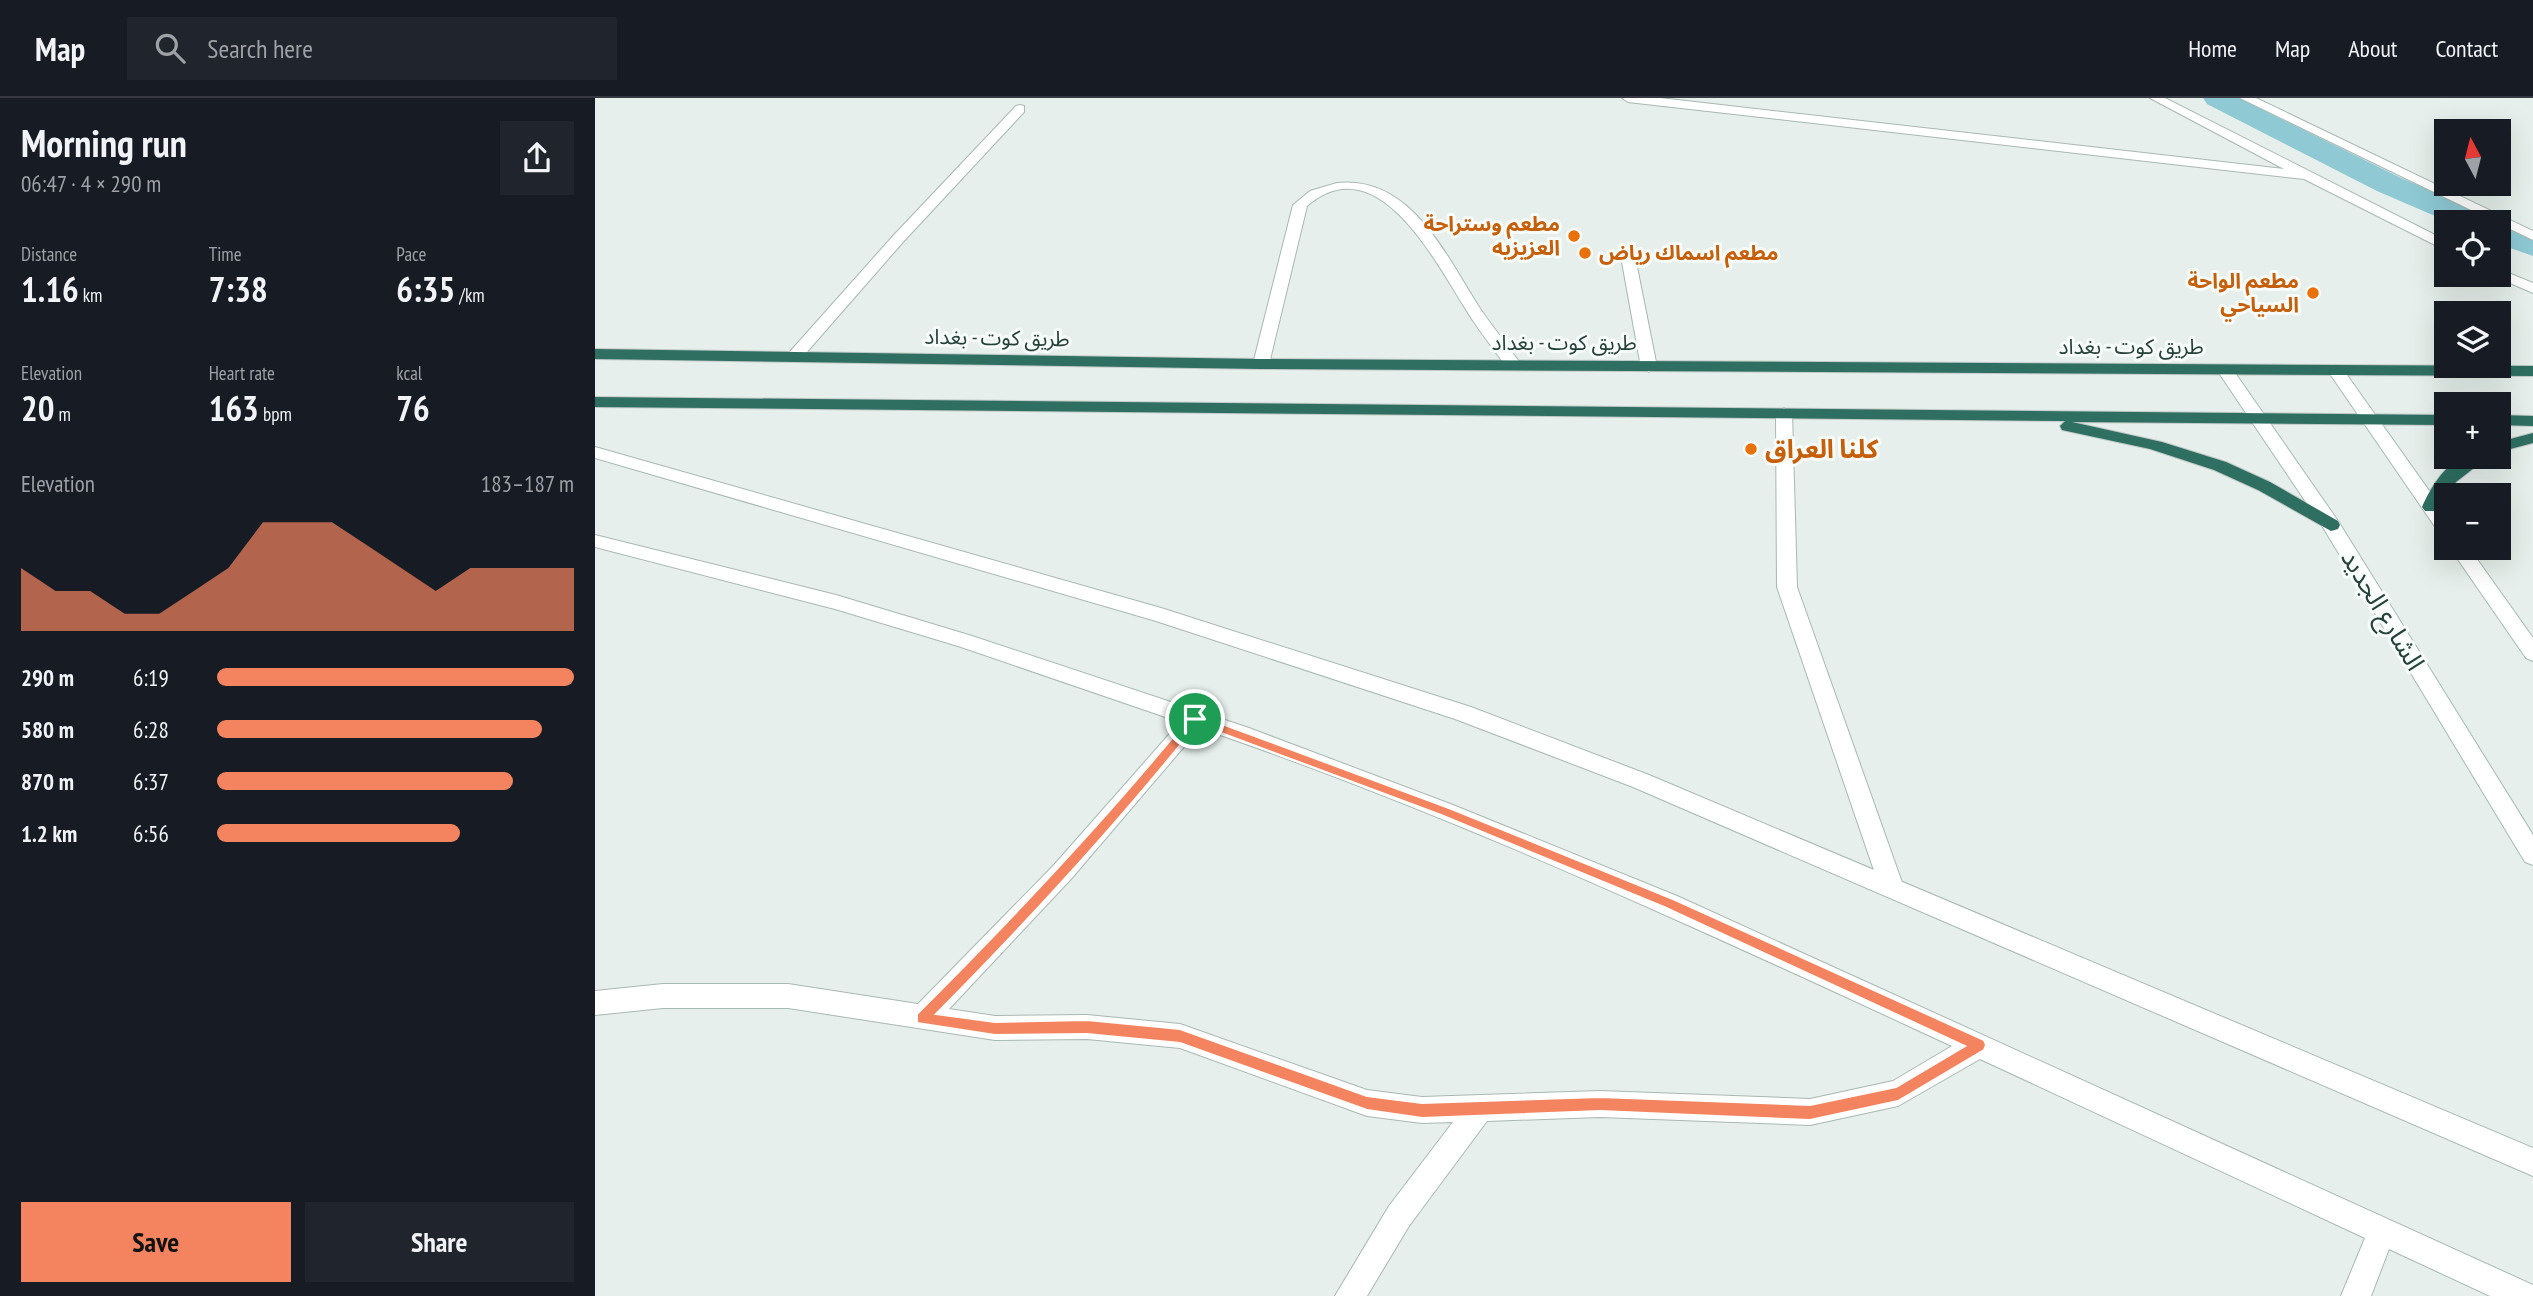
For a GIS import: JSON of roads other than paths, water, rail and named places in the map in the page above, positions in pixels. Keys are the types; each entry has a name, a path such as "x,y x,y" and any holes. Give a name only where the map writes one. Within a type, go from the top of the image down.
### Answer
{"highway":[{"name":"طريق كوت - بغداد","path":"595,354 1261,364 2533,371"},
{"path":"595,402 2434,420"},
{"path":"2011,415 2107,433 2200,459 2243,476 2331,525"},
{"path":"2511,420 2533,421"},
{"path":"2511,444 2533,438"},
{"path":"2431,507 2439,487 2459,469"}],"street":[{"path":"1628,98 1711,103 2303,175"},
{"path":"2155,98 2434,240"},
{"path":"2246,98 2533,236"},
{"path":"793,358 898,239 1020,109"},
{"path":"1261,364 1300,205 1316,193 1353,186 1383,194 1431,240 1474,310 1514,366"},
{"path":"1629,262 1649,367"},
{"path":"2511,279 2533,289"},
{"name":"الشارع الجديد","path":"2225,370 2255,418 2331,525 2533,855"},
{"path":"2336,371 2434,511"},
{"path":"1784,413 1787,587 1892,888"},
{"path":"595,452 1161,615 1463,713 1641,781 2533,1162"},
{"path":"595,541 875,614 965,641 1195,719 1445,811 1668,903 2523,1296"},
{"path":"2467,560 2533,653"},
{"path":"922,1018 1019,921 1144,782 1195,719"},
{"path":"595,1003 663,996 788,996 995,1028 1087,1027 1180,1036 1367,1103 1422,1110 1600,1104 1810,1112 1898,1093 1979,1045"},
{"path":"1350,1296 1399,1216 1479,1110"},
{"path":"2356,1296 2382,1231"}],"waterway":[{"path":"2217,98 2388,184 2448,210"},
{"path":"2511,237 2533,246"}],"place":[{"name":"مطعم وستراحة العزيزيه","path":"1574,236"},
{"name":"مطعم اسماك رياض","path":"1585,253"},
{"name":"مطعم الواحة السياحي","path":"2313,293"},
{"name":"كلنا العراق","path":"1751,449"}]}
